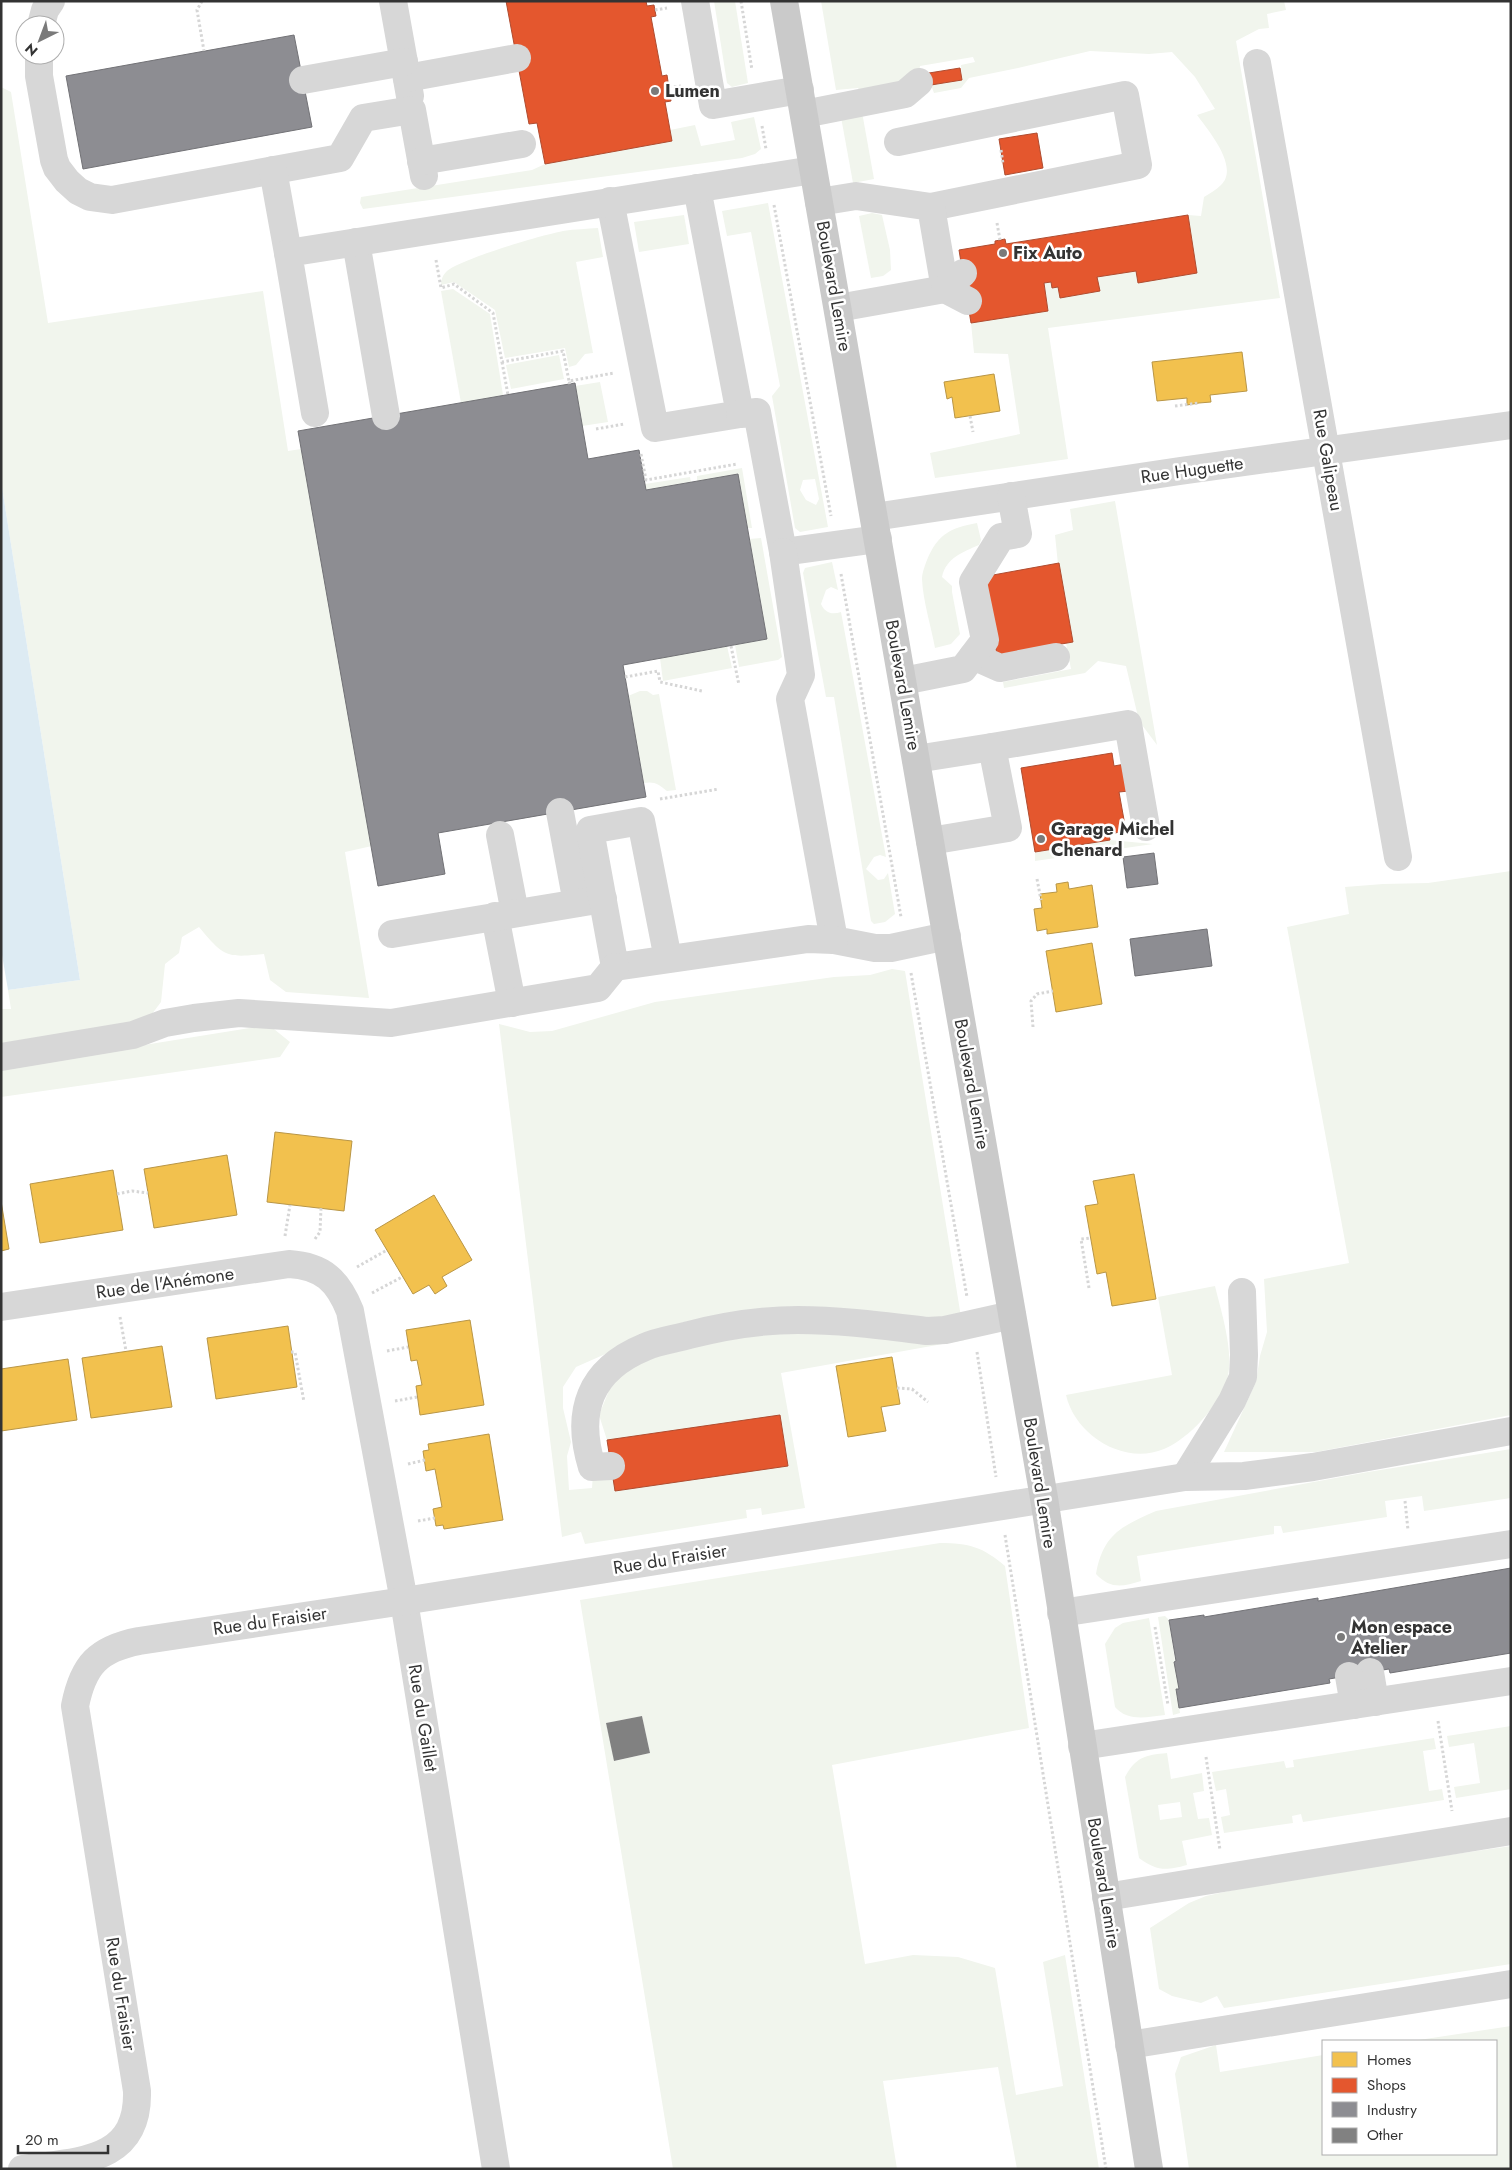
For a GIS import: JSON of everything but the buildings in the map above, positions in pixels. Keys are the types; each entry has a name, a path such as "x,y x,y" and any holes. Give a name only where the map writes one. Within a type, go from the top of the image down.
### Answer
{"main road":[{"name":"Boulevard Lemire","path":"784,1 1044,1498 1149,2169"}],"street":[{"path":"44,15 51,1"},
{"path":"393,1 423,168 522,144"},
{"path":"695,1 713,105 802,102 905,94 919,82"},
{"path":"303,80 517,58"},
{"name":"Rue Galipeau","path":"1258,64 1398,857"},
{"path":"39,65 39,76 54,160 67,181 90,197 112,200 340,158 362,118 412,110"},
{"path":"819,202 856,196 931,207 1138,165 1125,95 898,142"},
{"path":"273,170 315,413"},
{"path":"288,253 813,170"},
{"path":"697,188 740,414"},
{"path":"610,202 655,428 756,412 783,552 801,675 790,699 834,940"},
{"path":"838,308 959,288 931,207"},
{"path":"356,242 386,416"},
{"name":"Rue Huguette","path":"783,552 1011,496 1511,425"},
{"path":"903,681 963,669 985,640 973,582 1002,537 1018,534 1011,496"},
{"path":"973,656 1000,668 1056,658"},
{"path":"916,759 1128,724 1146,827"},
{"path":"930,841 1019,827 992,747"},
{"path":"560,812 615,967"},
{"path":"590,901 590,830 641,821 668,959"},
{"path":"500,835 512,1003"},
{"path":"392,934 590,901"},
{"path":"1,1058 133,1035 165,1024 194,1018 239,1013 391,1024 598,988 615,967 808,939 834,940 875,948 891,948 946,936"},
{"name":"Rue de l'Anémone","path":"1,1307 289,1264 315,1268 327,1275"},
{"name":"Rue du Gaillet","path":"327,1275 346,1298 350,1310 404,1601 496,2169"},
{"path":"1185,1476 1232,1401 1242,1377 1244,1355 1242,1292"},
{"path":"582,1482 579,1463 600,1460 585,1430 587,1403 600,1378 619,1361 646,1346 704,1331 760,1322 799,1320 927,1331 946,1330 1012,1315"},
{"name":"Rue du Fraisier","path":"22,2169 92,2158 104,2154 117,2146 127,2136 134,2122 138,2106 75,1706 78,1688 88,1670 102,1653 118,1645 1185,1476 1244,1476 1313,1467 1511,1431"},
{"path":"1061,1613 1511,1544"},
{"path":"1359,1674 1364,1703"},
{"path":"1082,1746 1511,1681"},
{"path":"1106,1897 1511,1831"},
{"path":"1129,2045 1511,1984"}],"path":[{"path":"202,1 197,10 204,51"},
{"path":"741,1 753,73"},
{"path":"762,124 766,147"},
{"path":"774,202 833,525"},
{"path":"441,288 454,284 493,312 508,395"},
{"path":"502,362 563,351 569,382 598,376"},
{"path":"1175,406 1200,403"},
{"path":"970,416 973,432"},
{"path":"596,429 628,424"},
{"path":"641,451 646,480 745,462"},
{"path":"840,572 899,910"},
{"path":"731,646 739,685"},
{"path":"625,678 658,671 660,682 702,691"},
{"path":"657,800 719,789"},
{"path":"1037,879 1041,900"},
{"path":"911,972 967,1300"},
{"path":"1033,1027 1031,1001 1037,994 1053,991"},
{"path":"117,1194 132,1190 148,1193"},
{"path":"1090,1238 1081,1239 1090,1288"},
{"path":"976,1347 990,1429"},
{"path":"292,1352 295,1352 304,1402"},
{"path":"897,1388 912,1390 928,1402"},
{"path":"1405,1501 1408,1532"},
{"path":"1012,1576 1106,2169"},
{"path":"1154,1618 1169,1715"},
{"path":"1440,1737 1450,1798"},
{"path":"1205,1755 1218,1835"}],"shaded area":[{"path":"714,1 735,1 748,83 732,87 727,83"},
{"path":"821,1 1284,1 1286,10 1267,14 1269,28 1259,29 1236,41 1280,298 1048,328 1068,459 935,478 930,453 1020,434 1008,354 974,353 971,323 1048,311 1044,283 1051,282 1052,288 1058,287 1060,298 1099,291 1097,277 1136,271 1138,283 1197,273 1188,215 1201,216 1204,197 1221,185 1226,177 1227,169 1220,149 1197,115 1215,109 1195,77 1172,52 1149,54 1090,51 969,78 961,88 934,93 931,85 962,80 961,65 975,62 973,57 920,66 919,71 890,93 864,97 858,88 836,90"},
{"path":"1,87 11,92 48,323 263,291 288,451 301,449 372,846 345,852 369,998 286,992 270,980 264,954 241,956 227,953 214,944 199,927 182,937 179,953 165,964 161,1002 149,1018 1,1049 1,1009 11,1009 8,990 80,980 1,481"},
{"path":"862,112 874,179 853,183 841,117"},
{"path":"754,117 761,149 755,154 742,158 363,209 360,203 361,197 532,170 545,164 671,141 670,130 695,125 701,146 735,140 731,122"},
{"path":"768,203 828,527 800,532 795,528 772,396 780,386 751,232 727,236 722,211","holes":["815,479 819,499 816,505 806,500 800,490 803,480"]},
{"path":"872,213 882,215 890,250 891,270 883,276 871,278 859,216"},
{"path":"684,215 689,244 639,252 634,222"},
{"path":"598,228 603,257 576,262 593,353 585,354 576,365 569,367 565,348 505,358 495,310 454,282 441,285 442,277 447,271 484,254 553,233"},
{"path":"453,289 490,314 503,395 461,403 441,291"},
{"path":"559,355 564,379 511,389 506,365"},
{"path":"600,382 608,422 582,426 575,386"},
{"path":"742,468 752,528 747,528 737,474 697,481 697,476"},
{"path":"690,477 691,482 646,490 645,484"},
{"path":"1,481 80,980 8,990 1,949"},
{"path":"1115,501 1157,745 1139,721 1126,666 1098,661 1085,673 1004,688 1003,682 1071,669 1066,643 1055,535 1073,530 1070,509"},
{"path":"977,523 981,540 979,545 951,560 944,570 942,577 952,586 960,634 951,644 935,648 925,605 922,577 925,567 931,551 941,538 959,527"},
{"path":"761,538 782,657 778,660 739,667 735,645 767,639 749,539"},
{"path":"832,562 838,590 831,587 826,590 821,604 829,612 841,612 886,857 880,855 874,857 866,869 878,880 884,879 888,873 895,914 885,922 874,924 871,921 834,697 826,697 803,573 805,568"},
{"path":"727,646 732,668 663,681 660,658"},
{"path":"640,691 647,691 653,695 659,694 676,790 667,791 651,782 644,783 628,696"},
{"path":"1110,840 1153,844 1035,861 1035,852"},
{"path":"1511,871 1511,1415 1316,1452 1224,1452 1256,1382 1260,1356 1267,1332 1264,1279 1349,1263 1287,927 1349,914 1345,887 1428,883"},
{"path":"892,969 905,971 961,1317 946,1321 796,1315 740,1318 671,1333 619,1348 576,1367 563,1387 563,1408 571,1442 567,1456 569,1490 592,1488 593,1474 612,1473 615,1491 788,1465 780,1415 607,1440 599,1415 610,1388 631,1364 665,1348 717,1334 824,1327 930,1339 965,1340 781,1373 805,1508 762,1515 761,1508 746,1510 747,1518 585,1544 581,1532 562,1537 499,1024 530,1032 552,1031 655,1002 834,977 870,975"},
{"path":"269,1025 290,1042 280,1057 1,1097 1,1068"},
{"path":"1215,1286 1228,1345 1229,1370 1223,1390 1202,1420 1174,1444 1149,1453 1133,1453 1118,1450 1090,1434 1079,1423 1071,1410 1066,1395 1172,1375 1158,1297"},
{"path":"1511,1449 1511,1498 1424,1511 1422,1496 1385,1501 1387,1517 1283,1533 1281,1526 1274,1526 1274,1534 1137,1556 1141,1581 1134,1583 1111,1584 1096,1574 1099,1560 1109,1540 1124,1527 1156,1511 1368,1472"},
{"path":"940,1543 975,1547 990,1554 1005,1566 1029,1728 832,1765 865,1964 913,1955 958,1957 995,1968 1016,2095 1063,2086 1043,1962 1065,1955 1099,2169 1017,2169 998,2067 883,2081 897,2169 673,2169 580,1600","holes":["642,1716 650,1753 615,1761 606,1723"]},
{"path":"1165,1616 1169,1620 1179,1689 1176,1689 1180,1713 1173,1715 1158,1617"},
{"path":"1149,1618 1165,1715 1132,1717 1120,1712 1115,1707 1105,1644 1115,1628 1123,1623"},
{"path":"1511,1726 1511,1789 1456,1798 1454,1787 1480,1783 1474,1743 1449,1747 1447,1736"},
{"path":"1434,1738 1436,1749 1423,1751 1429,1791 1442,1789 1444,1800 1303,1822 1301,1814 1292,1816 1293,1823 1224,1833 1221,1817 1230,1815 1226,1789 1216,1791 1212,1772 1284,1761 1286,1768 1294,1767 1293,1760"},
{"path":"1167,1753 1171,1779 1202,1773 1204,1791 1193,1793 1198,1819 1209,1818 1212,1835 1182,1841 1187,1865 1167,1869 1156,1868 1139,1858 1125,1777 1137,1761 1147,1756","holes":["1180,1802 1182,1817 1160,1820 1158,1805"]},
{"path":"1511,1846 1511,1964 1224,2008 1217,1996 1201,2003 1172,1996 1159,1989 1150,1928 1189,1903 1206,1896 1290,1878"},
{"path":"1511,2026 1511,2169 1189,2169 1175,2074 1181,2057 1216,2045 1220,2072 1322,2055 1322,2155 1497,2155 1497,2040 1419,2040"}],"place":[{"name":"Lumen","path":"655,91"},
{"name":"Fix Auto","path":"1003,253"},
{"name":"Garage Michel Chenard","path":"1041,839"},
{"name":"Mon espace Atelier","path":"1341,1637"}]}
